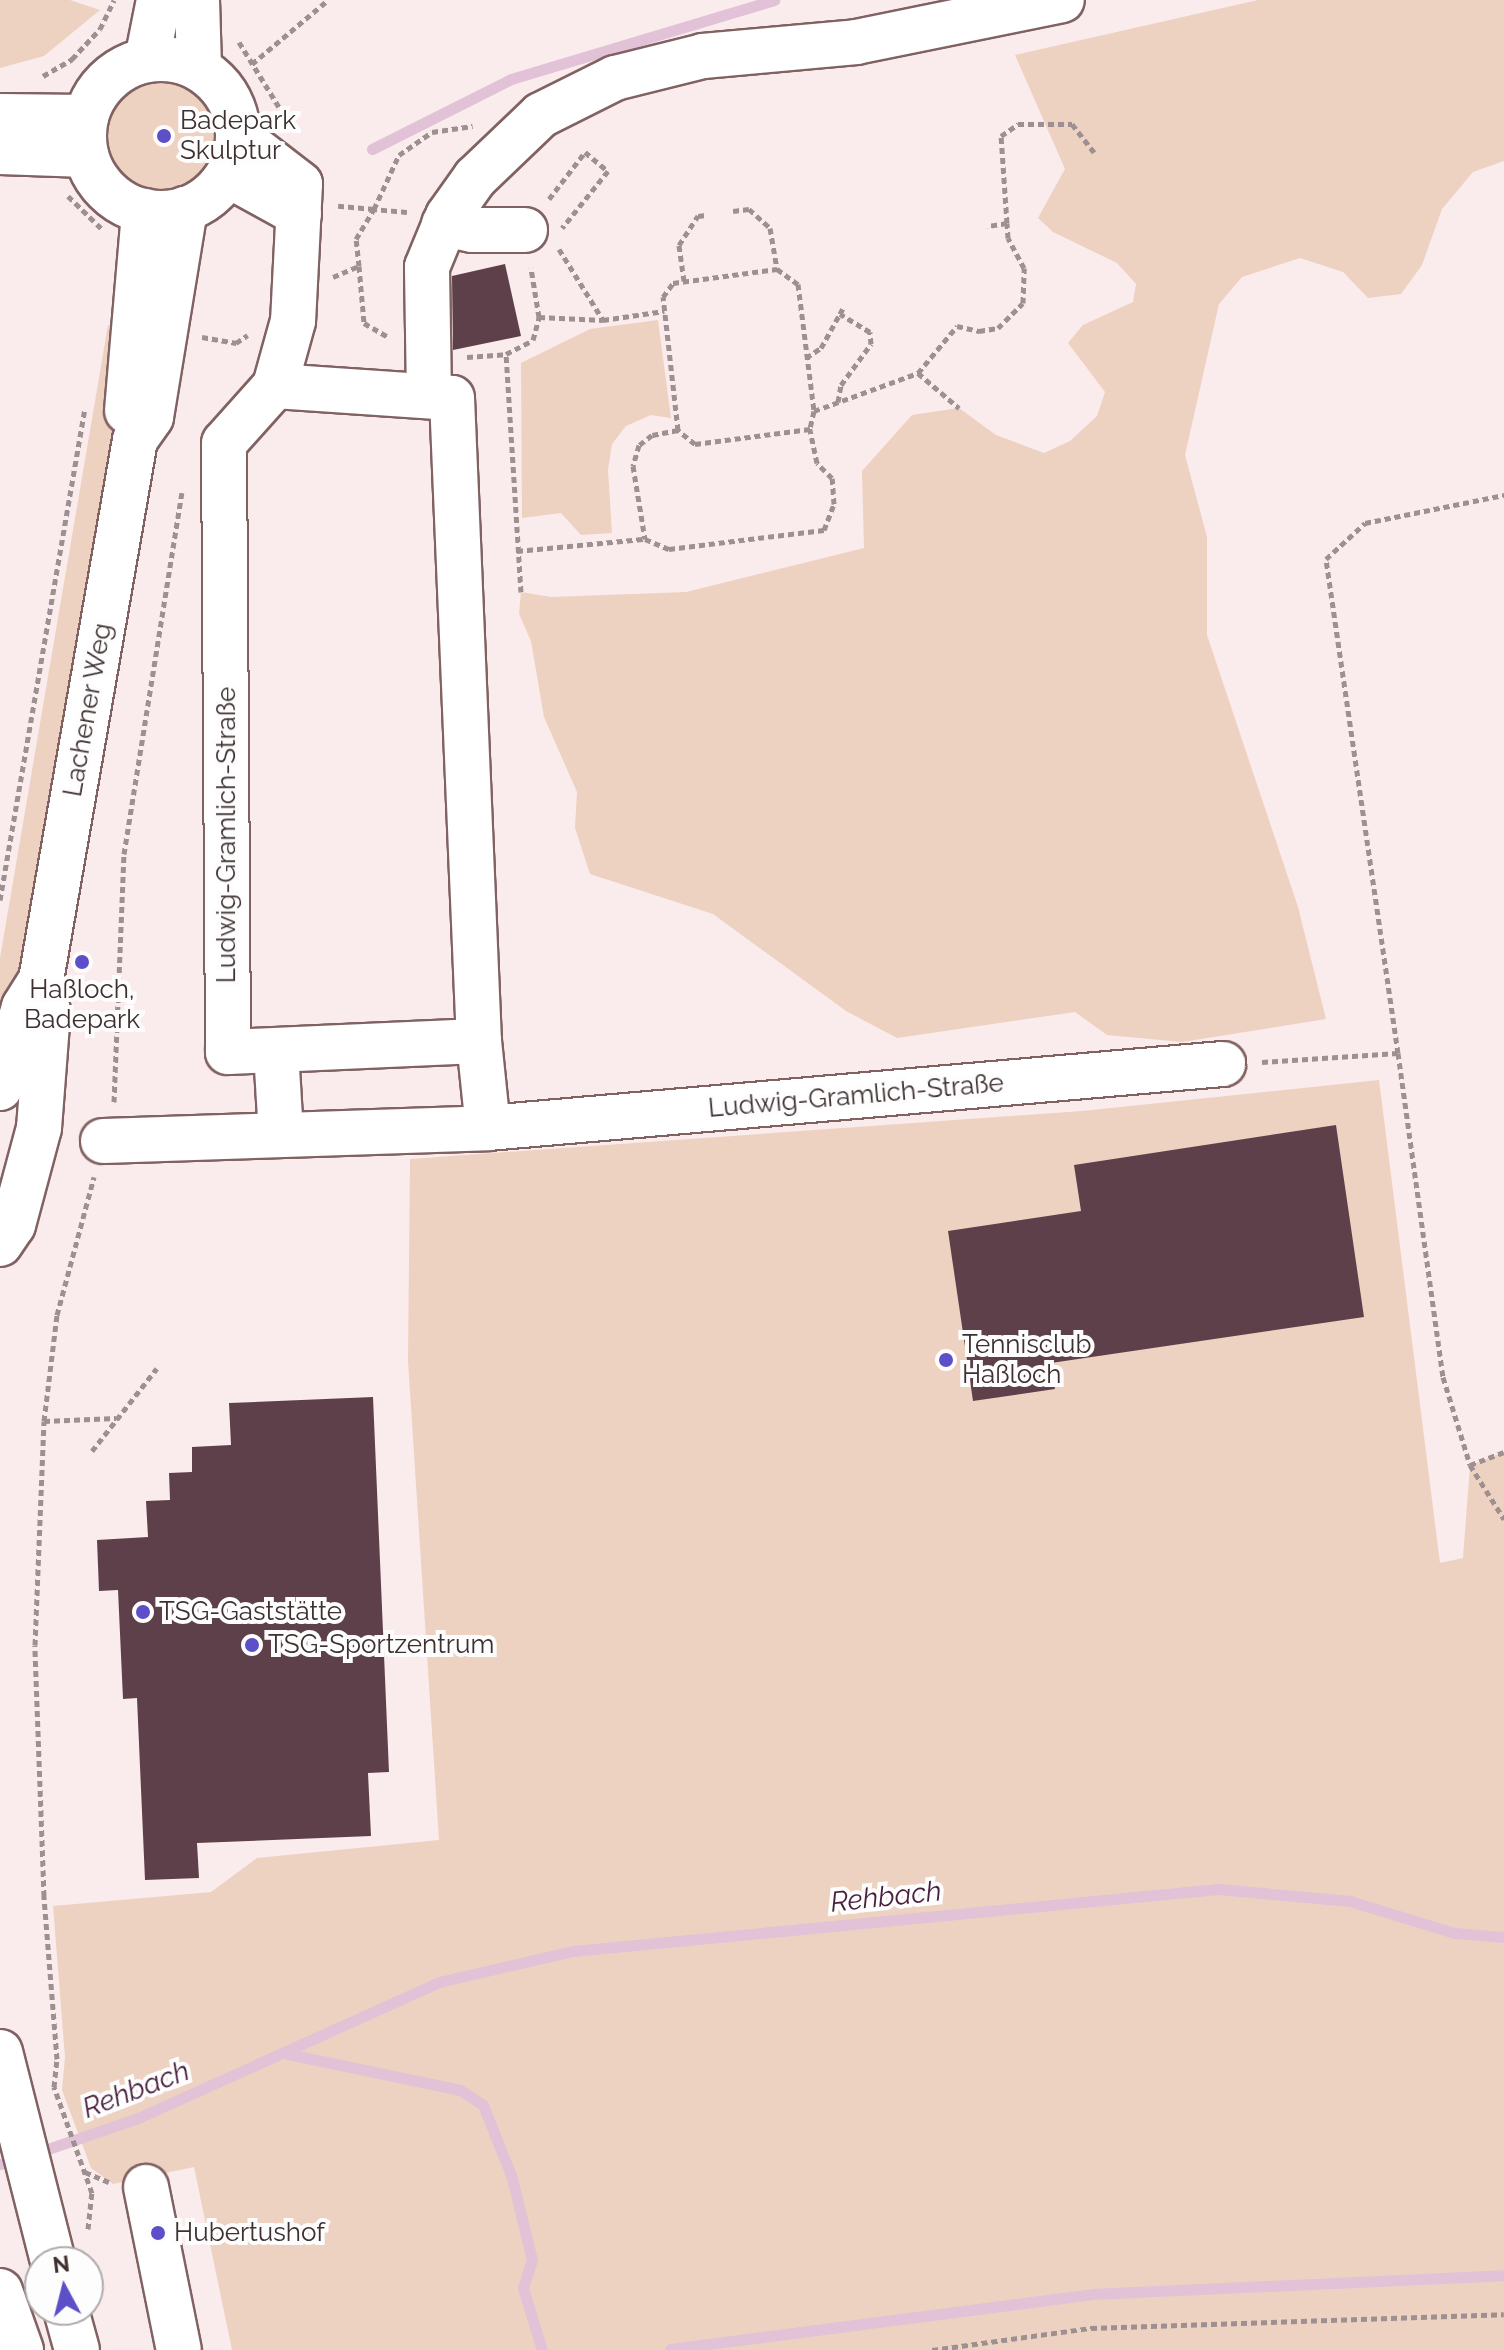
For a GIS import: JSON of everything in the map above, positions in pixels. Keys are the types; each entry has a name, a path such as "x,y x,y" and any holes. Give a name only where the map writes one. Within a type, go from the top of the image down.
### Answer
{"main road":[{"path":"147,60 159,0"},
{"path":"197,0 199,68"},
{"path":"430,378 427,267 444,224 475,178 541,115 615,78 703,56 856,42 1062,0"},
{"path":"165,58 199,68 229,97 233,156 216,190 164,210 107,191 86,136 108,79 147,60 165,58"},
{"path":"0,116 86,136"},
{"path":"0,152 86,136"},
{"name":"Ludwig-Gramlich-Straße","path":"233,156 299,214 293,321 275,386 224,443 228,1052 479,1041"},
{"name":"Lachener Weg","path":"0,1088 24,1007 41,980 135,440 151,417 164,210"},
{"path":"444,224 472,230 525,230"},
{"path":"275,386 430,378 452,398 479,1041 488,1128"},
{"name":"Lachener Weg","path":"0,1244 13,1225 39,1128 48,1011 41,980"},
{"path":"276,1051 281,1135"},
{"name":"Ludwig-Gramlich-Straße","path":"103,1141 488,1128 1223,1064"},
{"path":"0,2052 12,2111 49,2246"},
{"path":"146,2187 179,2350"},
{"path":"0,2291 21,2350"},
{"path":"70,2326 77,2350"}],"path":[{"path":"29,84 72,59 100,29 114,0"},
{"path":"252,64 328,0"},
{"path":"814,411 918,373 957,326 979,331 998,328 1023,303 1024,268 1007,223 1001,136 1018,124 1072,124 1094,152"},
{"path":"374,209 399,155 432,132 479,125"},
{"path":"490,355 506,354 533,340 539,317 525,230 585,152 608,171 554,239 603,320"},
{"path":"61,193 97,219 110,243"},
{"path":"733,211 749,209 770,228 777,269"},
{"path":"684,281 679,245 698,216 706,215"},
{"path":"987,226 1007,223"},
{"path":"359,266 364,323 430,378"},
{"path":"517,551 645,539 669,549 824,530 834,504 832,478 817,463 810,429 814,411 798,284 777,269 673,283 663,297 678,430 695,444 810,429"},
{"path":"806,358 821,348 844,306"},
{"path":"539,317 603,320 664,311"},
{"path":"838,402 841,385 871,344 870,332 840,314"},
{"path":"506,354 521,592"},
{"path":"918,373 959,408"},
{"path":"0,900 86,398"},
{"path":"645,539 633,466 636,456 652,435 678,430"},
{"path":"88,2234 92,2193 54,2087 57,2059 44,1896 35,1645 44,1421 57,1315 118,1089 124,854 184,481"},
{"path":"1504,495 1365,523 1326,559 1443,1377 1470,1465 1504,1519"},
{"path":"1223,1064 1398,1053"},
{"path":"92,1451 157,1368"},
{"path":"44,1421 117,1418"},
{"path":"1470,1465 1504,1452"},
{"path":"932,2350 1091,2328 1504,2314"}],"shaded area":[{"path":"0,0 70,0 100,10 44,56 0,68"},
{"path":"1258,0 1504,0 1504,161 1473,172 1442,209 1422,265 1401,294 1368,298 1343,272 1300,258 1242,277 1219,304 1185,455 1207,537 1207,635 1298,907 1326,1019 1182,1042 1107,1035 1075,1012 897,1038 846,1011 713,914 590,874 575,828 577,792 544,717 531,641 519,614 521,592 551,597 686,592 864,548 862,471 912,415 959,408 996,435 1044,453 1070,441 1097,416 1105,392 1068,343 1083,325 1133,302 1136,284 1117,263 1053,232 1038,218 1065,169 1015,55"},
{"path":"160,80 182,84 201,97 214,116 218,138 214,160 201,179 182,192 160,196 138,192 119,179 106,160 102,138 106,116 119,97 138,84"},
{"path":"658,320 671,418 651,415 626,426 612,444 608,470 612,533 581,535 561,513 522,518 521,363 590,329"},
{"path":"108,325 121,327 111,446 13,1017 0,1051 0,958"},
{"path":"1379,1080 1440,1563 1463,1558 1470,1465 1504,1452 1504,2350 232,2350 194,2167 113,2184 91,2168 62,2090 65,2057 53,1906 211,1892 257,1858 439,1840 408,1361 410,1159 1082,1111"}],"building":[{"path":"505,264 521,336 453,350 452,276"},
{"path":"1336,1125 1364,1317 1051,1363 1055,1389 973,1401 948,1231 1081,1211 1074,1165"},
{"name":"TSG-Sportzentrum","path":"373,1397 389,1772 368,1773 371,1836 197,1843 199,1878 145,1880 137,1698 123,1699 118,1590 99,1591 97,1540 148,1537 146,1501 170,1500 169,1473 192,1472 192,1447 231,1445 229,1403"}],"waterway":[{"path":"372,149 511,79 774,0"},
{"name":"Rehbach","path":"36,2153 138,2118 439,1982 573,1951 1218,1889 1350,1901 1454,1933 1504,1937"},
{"name":"Rehbach","path":"288,2054 460,2090 483,2105 512,2178 532,2260 523,2288 542,2350"},
{"name":"Rehbach","path":"0,2164 19,2158"},
{"path":"670,2349 1092,2294 1504,2275"}],"place":[{"name":"Badepark Skulptur","path":"164,136"},
{"name":"Haßloch, Badepark","path":"82,962"},
{"name":"Tennisclub Haßloch","path":"946,1360"},
{"name":"TSG-Gaststätte","path":"143,1612"},
{"name":"TSG-Sportzentrum","path":"252,1645"},
{"name":"Hubertushof","path":"158,2233"}]}
